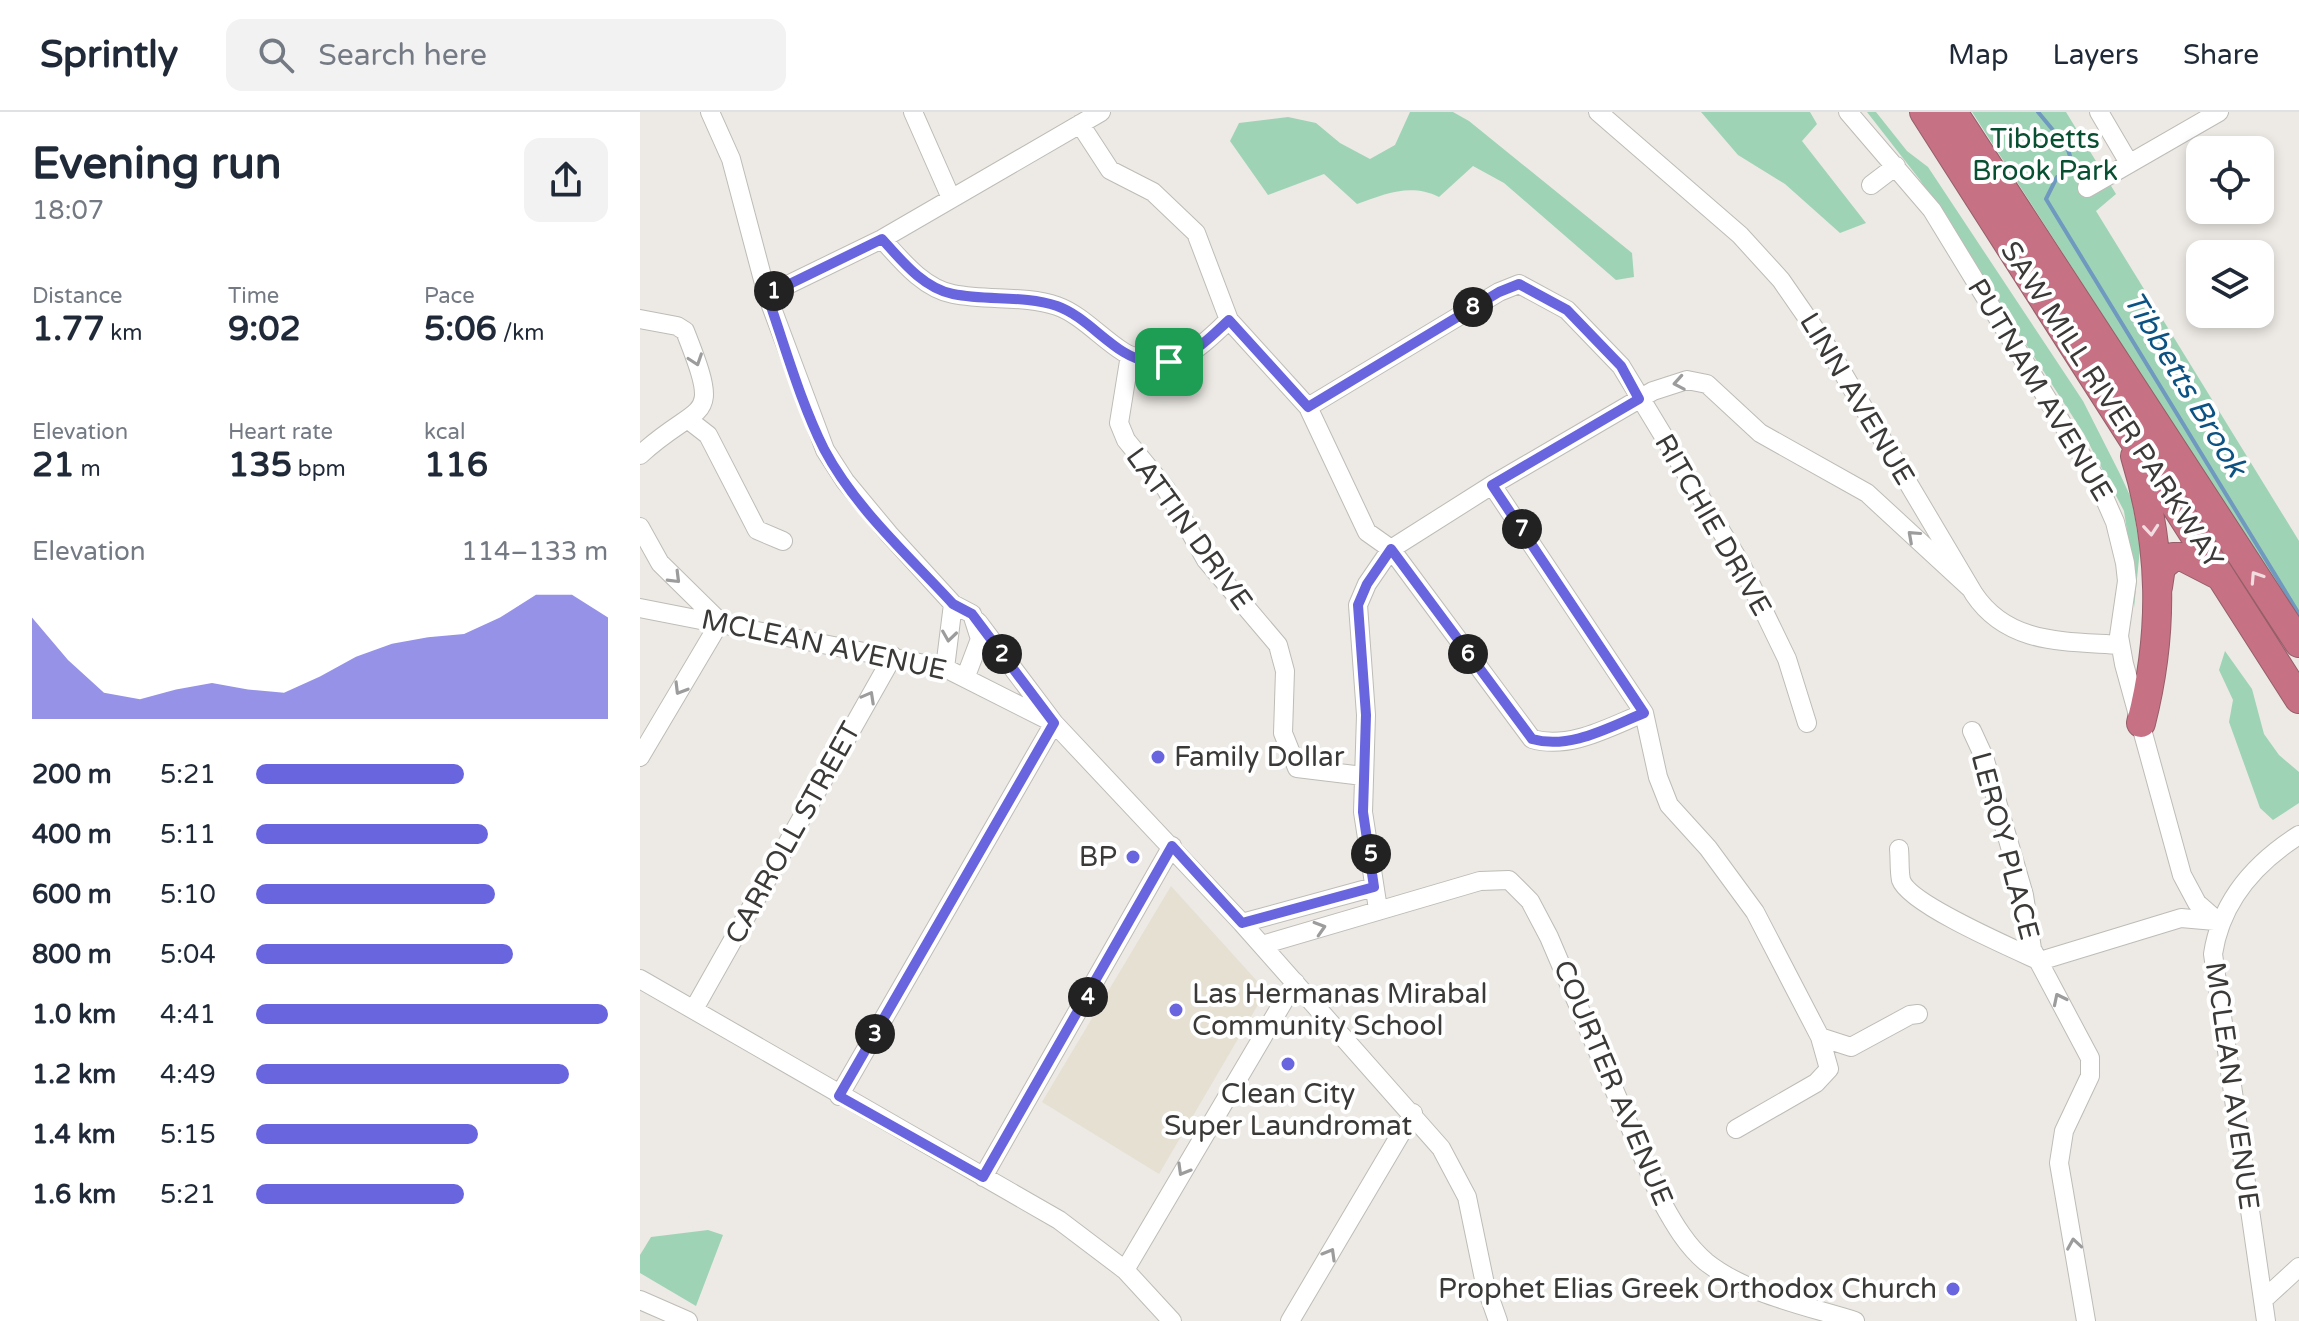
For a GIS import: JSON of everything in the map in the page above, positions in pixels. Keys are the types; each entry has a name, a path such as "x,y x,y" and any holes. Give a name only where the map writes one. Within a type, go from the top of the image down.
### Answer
{"highway":[{"name":"SAW MILL RIVER PARKWAY","path":"1924,112 2299,699"},
{"name":"SAW MILL RIVER PARKWAY","path":"1953,112 2299,643"},
{"path":"2126,428 2149,513 2158,591"},
{"path":"2141,723 2156,657 2161,567 2173,557 2188,559 2223,578"}],"street":[{"path":"710,112 731,159 767,295 825,450 880,524 953,604 972,614 1054,723 839,1096"},
{"path":"913,112 951,198"},
{"path":"767,295 882,239 1101,112"},
{"name":"LINN AVENUE","path":"1598,112 1740,235 1781,280 1822,338 1971,589 1992,617 2025,635 2120,645"},
{"name":"PUTNAM AVENUE","path":"1848,112 1932,210 2080,449 2103,493 2118,531 2126,571 2120,645 2182,875 2197,903 2221,924"},
{"path":"2099,112 2129,163"},
{"path":"2087,188 2219,112"},
{"path":"1080,124 1110,170 1153,192 1196,233 1229,320 1308,407 1367,532 1391,549 1532,739 1546,743 1576,740 1644,713"},
{"path":"1871,185 1896,166"},
{"path":"882,239 924,280 951,294 1030,300 1058,307 1087,322 1130,355 1150,362 1169,362 1193,353 1229,320"},
{"name":"RITCHIE DRIVE","path":"1308,407 1499,292 1519,284 1567,310 1621,366 1741,564 1787,659 1807,723"},
{"path":"640,319 677,326 685,331 705,391 700,411 690,421 657,440 640,455"},
{"name":"LATTIN DRIVE","path":"1130,355 1119,423 1126,440 1166,489 1206,560 1278,645 1285,671 1283,733 1287,750 1297,768 1363,776"},
{"path":"1262,945 1378,909 1363,812 1366,715 1358,605 1367,584 1391,549 1492,485 1639,399 1669,384 1687,380 1707,384 1751,427 1867,493 1971,589"},
{"path":"690,421 708,435 757,530 783,541"},
{"path":"1492,485 1644,713 1658,777 1669,805 1708,848 1755,912 1828,1041 1829,1069 1816,1083 1736,1129"},
{"path":"640,527 660,563 720,622 640,757"},
{"path":"945,668 953,604"},
{"name":"MCLEAN AVENUE","path":"640,608 945,668 1054,723 1262,945 1413,1113 1447,1157 1463,1187 1485,1284 1498,1321"},
{"path":"966,676 980,639 972,614"},
{"name":"CARROLL STREET","path":"694,1009 893,656"},
{"name":"LEROY PLACE","path":"1972,731 1984,757 2024,895 2032,949 2090,1058 2090,1076 2064,1131 2059,1163 2086,1321"},
{"name":"MCLEAN AVENUE","path":"2266,1321 2213,975 2213,954 2221,924 2247,878 2292,840"},
{"path":"983,1177 1172,846"},
{"path":"1899,849 1902,882 1916,897 1968,927 2040,961 2187,917 2221,924"},
{"name":"COURTER AVENUE","path":"1378,909 1480,881 1509,880 1530,901 1549,937 1662,1202 1679,1231 1705,1261 1730,1277 1855,1321"},
{"path":"1242,923 1374,887"},
{"path":"640,979 1059,1220 1125,1270 1172,1321"},
{"path":"1125,1270 1295,982"},
{"path":"1828,1041 1851,1047 1910,1015 1918,1014"},
{"path":"1290,1321 1413,1113"},
{"path":"2263,1300 2299,1267"},
{"path":"640,1300 688,1321"}],"shaded area":[{"name":"Las Hermanas Mirabal Community School","path":"1171,886 1266,991 1159,1174 1042,1102"}],"green space":[{"path":"1410,112 1453,112 1469,121 1632,253 1634,277 1616,280 1504,183 1473,166 1439,197 1408,190 1357,204 1324,174 1268,195 1230,141 1239,123 1288,117 1316,123 1340,143 1370,159 1395,145"},
{"path":"1701,112 1810,112 1817,124 1802,141 1866,223 1840,233 1785,184 1738,155"},
{"path":"1867,112 1876,112 1907,151 1928,167 2083,401 2132,500 2140,549 2134,608 2133,571 2124,511 2084,434 1920,180"},
{"name":"Tibbetts Brook Park","path":"1972,112 2066,112 2116,194 2096,211 2299,541 2299,620"},
{"path":"2225,651 2252,689 2264,734 2279,755 2299,772 2299,803 2273,820 2260,808 2229,722 2233,700 2219,670"},
{"path":"708,1230 723,1235 696,1306 640,1273 640,1255 651,1237"}],"waterway":[{"name":"Tibbetts Brook","path":"2038,112 2067,147 2071,159 2064,167"},
{"name":"Tibbetts Brook","path":"2057,177 2046,199 2299,614"}],"place":[{"name":"Family Dollar","path":"1158,757"},
{"name":"BP","path":"1133,857"},
{"name":"Las Hermanas Mirabal Community School","path":"1176,1010"},
{"name":"Clean City Super Laundromat","path":"1288,1064"},
{"name":"Prophet Elias Greek Orthodox Church","path":"1953,1289"}],"route":[{"path":"882,239 909,269 951,294 1030,300 1058,307 1087,322 1130,355 1150,362 1169,362 1193,353 1229,320 1308,407 1499,292 1519,284 1567,310 1621,366 1639,399 1492,485 1644,713 1576,740 1546,743 1532,739 1391,549 1367,584 1358,605 1366,715 1363,812 1374,887 1242,923 1172,846 1102,974 983,1177 839,1096 1054,723 972,614 953,604 845,481 825,450 808,411 767,295 882,239"}]}
